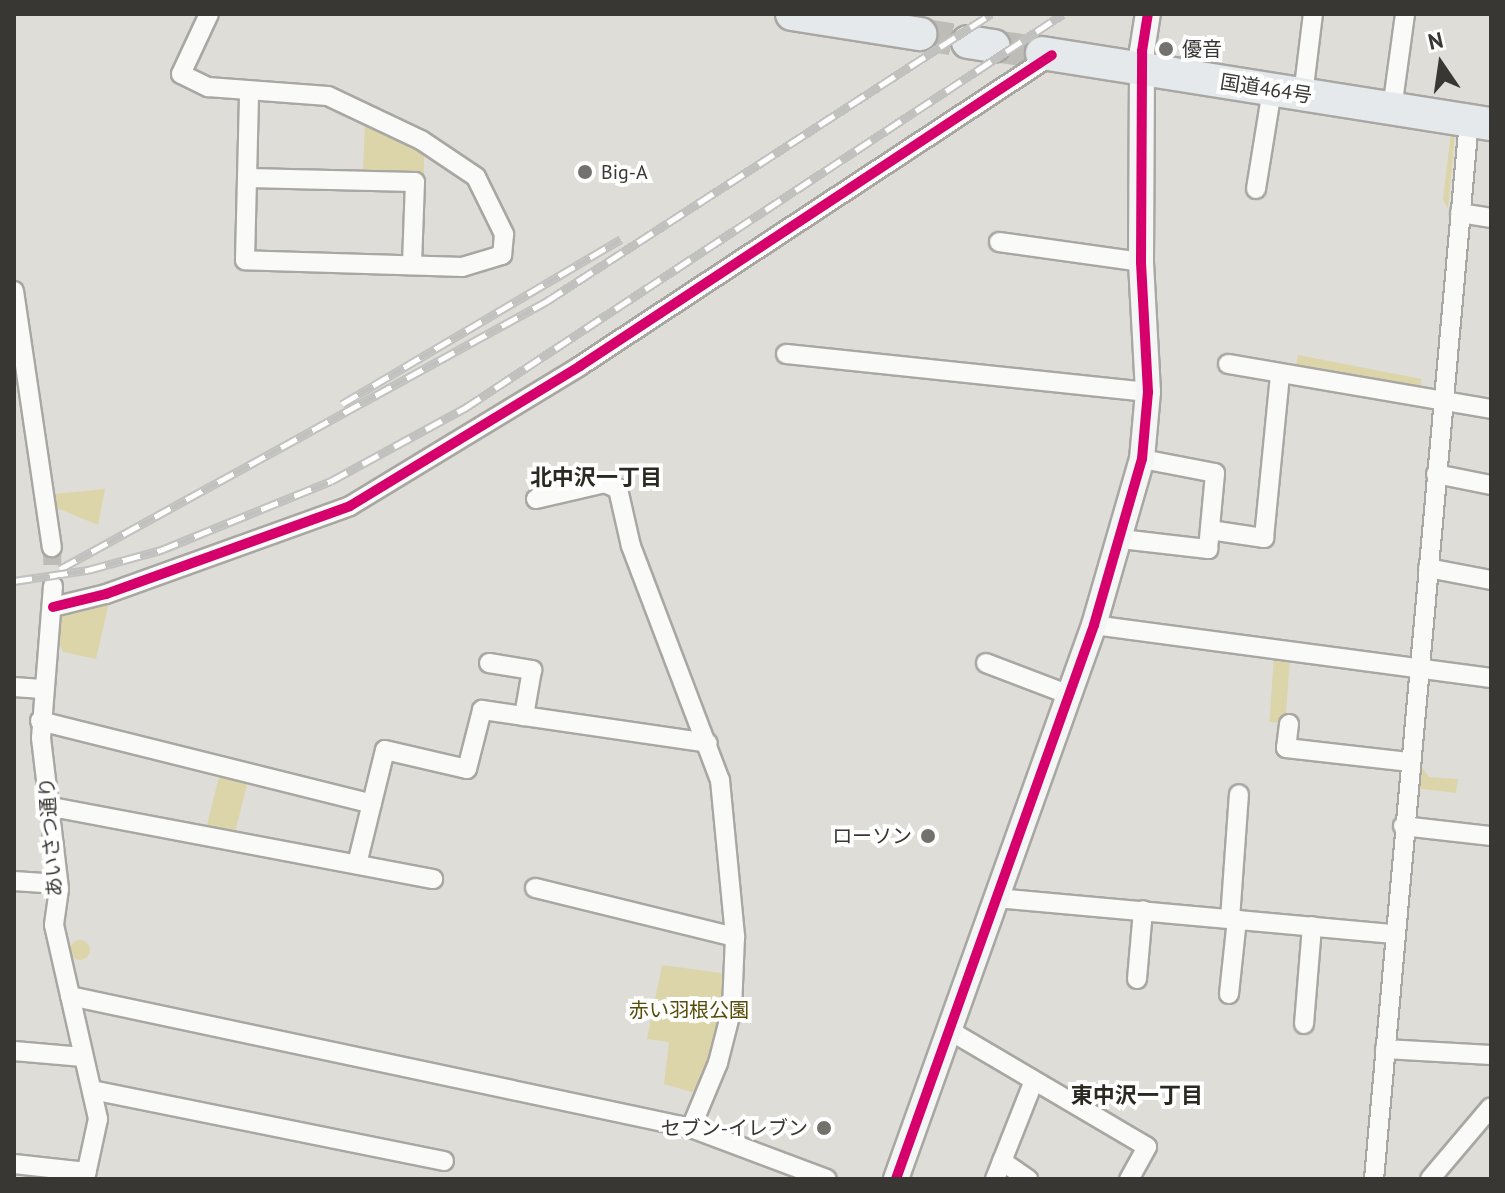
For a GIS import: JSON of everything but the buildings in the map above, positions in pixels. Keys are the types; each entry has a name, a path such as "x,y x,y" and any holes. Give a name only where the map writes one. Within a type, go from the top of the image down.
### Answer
{"highway":[{"path":"792,14 920,34"},
{"name":"国道464号","path":"1047,54 1480,122"}],"street":[{"path":"209,14 181,74 208,87 328,96 421,140 476,177 504,234 502,255 462,267 245,260 249,91"},
{"path":"901,1178 947,1029 1094,625 1142,459 1148,392 1141,262 1143,69 1148,14"},
{"path":"1256,189 1313,14"},
{"path":"1392,109 1405,14"},
{"path":"53,607 106,594 350,506 580,366 1047,54"},
{"path":"1374,1179 1441,402 1460,213 1480,122"},
{"path":"247,178 415,182 412,265"},
{"path":"1460,213 1491,218"},
{"path":"999,242 1141,262"},
{"path":"14,291 52,547"},
{"path":"786,354 1148,392"},
{"path":"1228,364 1491,409"},
{"path":"1210,530 1264,538 1280,374"},
{"path":"1121,539 1208,549 1215,473 1142,459"},
{"path":"1436,474 1491,485"},
{"path":"536,499 605,483 618,489 631,546 720,780 735,937 732,1008 718,1063 691,1128"},
{"path":"1428,568 1491,580"},
{"name":"あいさつ通り","path":"53,586 40,721 52,807 58,884 54,925 98,1119 86,1176"},
{"path":"1094,625 1420,666 1491,678"},
{"path":"489,663 532,670 524,716"},
{"path":"986,663 1070,695"},
{"path":"14,687 42,689"},
{"path":"357,864 385,750 467,769 482,710 708,743"},
{"path":"40,721 372,804"},
{"path":"1289,724 1286,748 1408,762"},
{"path":"1229,994 1239,794"},
{"path":"52,807 433,879"},
{"path":"1403,826 1491,836"},
{"path":"14,881 58,884"},
{"path":"535,888 735,937"},
{"path":"997,898 1393,934"},
{"path":"1137,979 1143,910"},
{"path":"1304,1024 1312,926"},
{"path":"70,996 691,1128 827,1179"},
{"path":"947,1029 1033,1083 1147,1147 1129,1179"},
{"path":"1385,1049 1491,1055"},
{"path":"14,1051 83,1057"},
{"path":"995,1179 1033,1083"},
{"path":"92,1090 444,1161"},
{"path":"1430,1179 1491,1107"},
{"path":"1002,1161 1028,1179"},
{"path":"14,1164 86,1176"}],"green space":[{"path":"365,122 424,155 424,175 363,171"},
{"path":"1451,132 1455,133 1448,209 1443,199"},
{"path":"1298,355 1422,379 1419,391 1296,367"},
{"path":"105,489 98,525 57,508 54,494"},
{"path":"110,598 96,659 63,652 58,640 60,615"},
{"path":"1274,656 1290,657 1285,723 1269,722"},
{"path":"1417,761 1429,777 1458,779 1456,793 1415,788"},
{"path":"220,773 248,780 235,833 207,826"},
{"path":"80,940 87,943 90,950 87,957 80,960 73,957 70,950 73,943"},
{"name":"赤い羽根公園","path":"662,965 721,973 726,981 725,1013 699,1094 664,1084 669,1042 647,1039"}],"tunnel":[{"path":"920,34 968,42"},
{"path":"994,46 1042,53"},
{"path":"52,547 53,586"}],"railway":[{"path":"60,569 547,301 991,14"},
{"path":"14,581 88,570 161,550 331,481 465,408 1063,14"},
{"path":"342,404 621,239"}],"cycle path":[{"path":"896,1179 1094,625 1142,459 1148,392 1141,262 1142,51 1148,14"},
{"path":"53,607 106,594 350,506 580,366 1052,55"}],"place":[{"name":"優音","path":"1166,49"},
{"name":"Big-A","path":"585,172"},
{"name":"ローソン","path":"928,836"},
{"name":"セブン-イレブン","path":"824,1128"}],"district":[{"name":"北中沢一丁目","path":"596,478"},
{"name":"東中沢一丁目","path":"1137,1096"}]}
